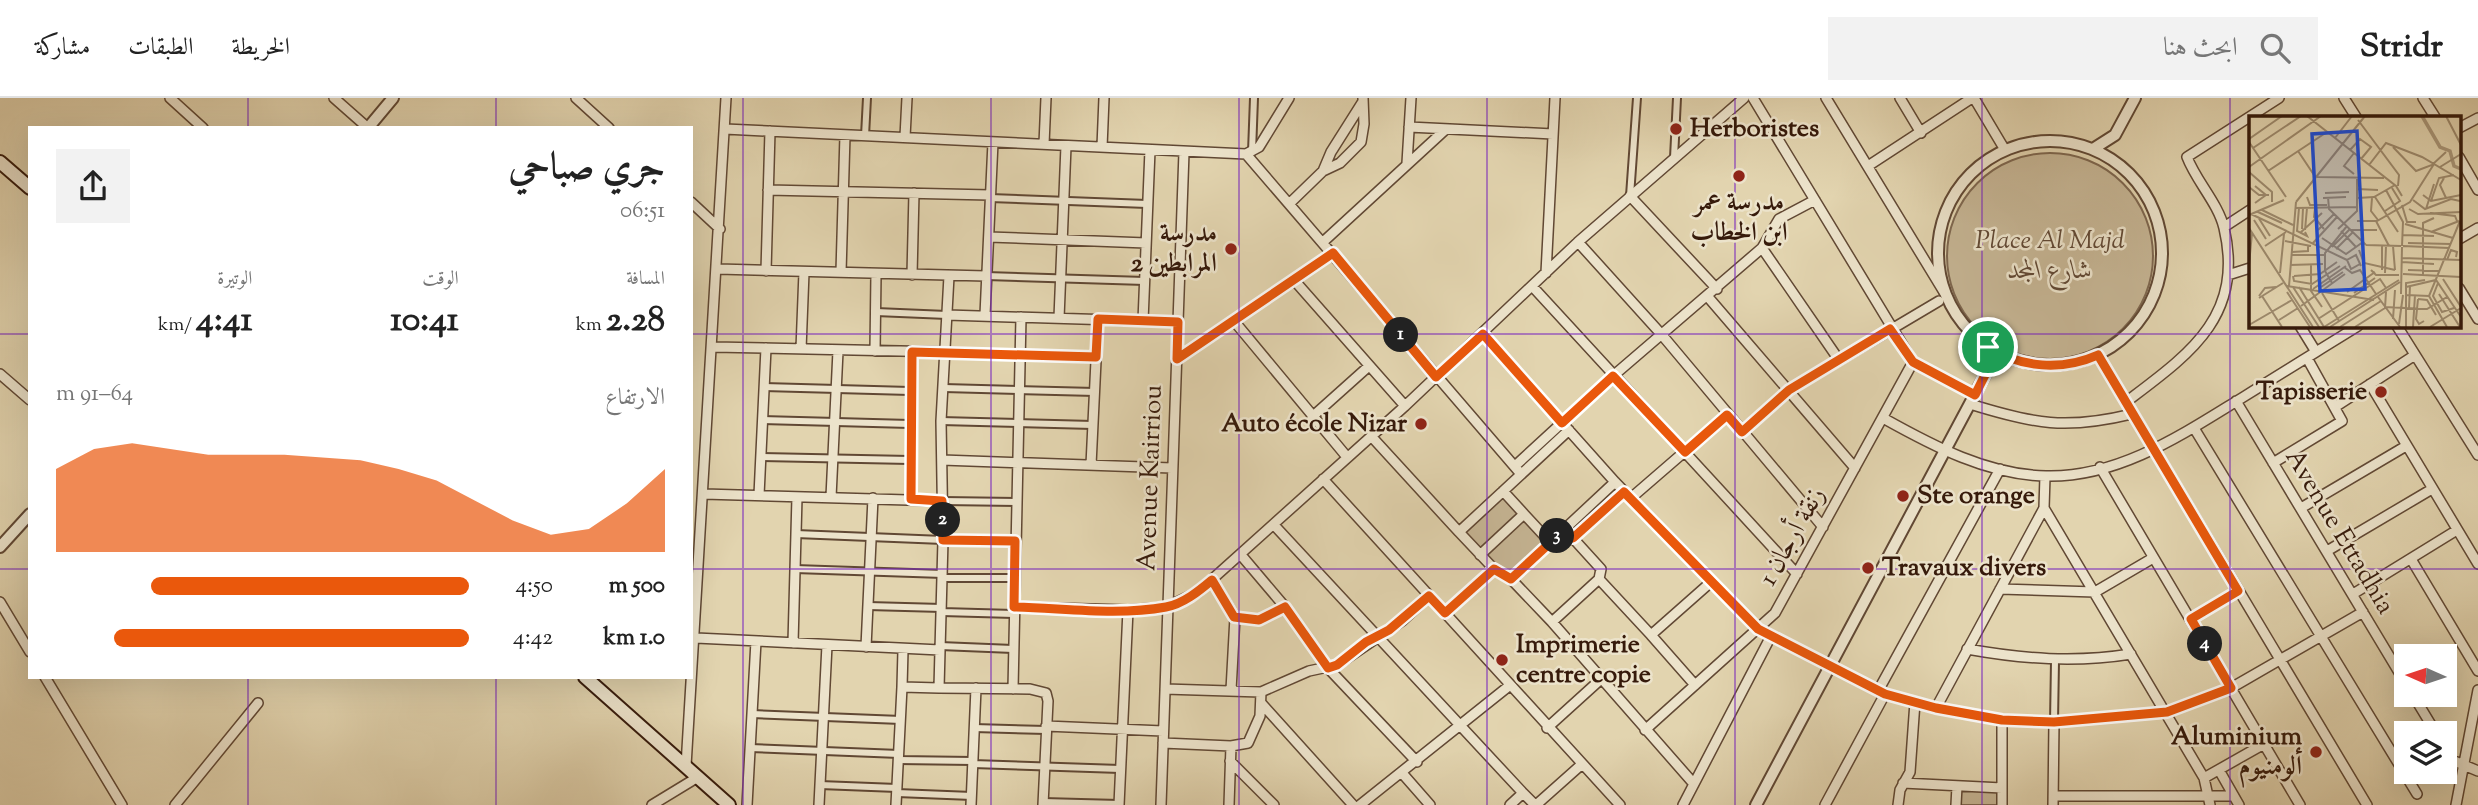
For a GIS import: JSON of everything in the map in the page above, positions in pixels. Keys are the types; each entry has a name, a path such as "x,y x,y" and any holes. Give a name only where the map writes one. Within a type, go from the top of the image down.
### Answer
{"main road":[{"path":"0,162 28,186"},
{"path":"587,679 729,805"}],"street":[{"path":"170,98 201,126"},
{"path":"334,98 366,126"},
{"path":"370,126 393,98"},
{"path":"576,98 607,126"},
{"path":"693,676 714,347 726,98"},
{"path":"865,136 867,98"},
{"path":"905,137 907,98"},
{"path":"1044,144 1046,98"},
{"path":"1102,148 1104,98"},
{"path":"1254,98 1249,153 1436,377 1518,470"},
{"path":"724,129 1249,153 1259,147 1289,98"},
{"path":"1407,163 1411,98"},
{"path":"1546,273 1555,98"},
{"path":"1637,98 1630,196 1717,289"},
{"path":"1674,158 1677,98"},
{"path":"868,606 942,610 1128,610 1167,607 1198,592 1405,406 1578,242 1744,98"},
{"path":"1753,98 1890,329 1913,362 1972,400 2026,422 2068,425 2132,414"},
{"path":"1826,98 1922,255 1943,299 1967,328 1988,347 2005,356 2029,364 2055,366 2098,355 2123,339 2142,317 2154,294 2161,265 2161,236 2152,208 2135,180 2113,160 2093,149 2065,142 2043,141 2005,150 1973,171 1947,209 1938,253 1943,299"},
{"path":"1900,98 1921,133"},
{"path":"1868,166 1973,98 2005,150"},
{"path":"2113,160 2115,135 2135,98"},
{"path":"2262,114 2279,98"},
{"path":"2344,98 2355,116"},
{"path":"2423,98 2434,116"},
{"path":"1290,203 1323,171 1340,163 1361,142 1364,124 1363,100"},
{"path":"1323,171 1331,152 1363,100"},
{"path":"2460,127 2478,118"},
{"path":"2126,402 2166,371 2208,328 2222,307 2228,275 2224,227 2188,157 2249,122"},
{"path":"1409,127 1553,134"},
{"path":"1323,243 1446,130"},
{"path":"766,271 770,131"},
{"path":"841,272 845,135"},
{"path":"2093,149 2115,135"},
{"path":"985,315 993,142"},
{"path":"1059,318 1066,146"},
{"path":"1143,321 1150,150"},
{"name":"Avenue Kairriou","path":"1161,805 1184,152"},
{"path":"2460,160 2478,190"},
{"path":"768,190 914,193 1147,204"},
{"path":"912,275 914,193"},
{"path":"1459,532 1503,491 1518,470 1566,426 1613,376 1762,248 1779,219 1815,200"},
{"path":"693,204 720,229"},
{"path":"2224,227 2249,211"},
{"path":"2460,238 2478,229"},
{"path":"989,237 1146,243"},
{"path":"1578,242 1662,335 1823,527"},
{"path":"1762,248 1839,360"},
{"path":"1177,359 1333,253"},
{"path":"2228,275 2249,268"},
{"path":"718,269 1145,281"},
{"path":"801,349 804,272"},
{"path":"875,351 876,274"},
{"path":"939,688 943,576 942,421 949,276"},
{"path":"1294,280 1405,406"},
{"path":"1532,286 1797,574"},
{"path":"2460,290 2478,319"},
{"path":"1708,297 1855,468"},
{"path":"1742,432 1789,390 1943,299"},
{"path":"876,312 1178,322"},
{"path":"1013,689 1021,317"},
{"path":"1091,465 1098,319"},
{"path":"1234,321 1347,457"},
{"path":"2301,327 2316,352"},
{"path":"1883,418 1946,451 2000,469 2045,476 2100,467 2154,450 2356,327"},
{"path":"2398,327 2478,455"},
{"path":"1483,334 1615,482 1758,629 1830,668 1882,692 1936,708 2002,720 2054,722 2167,712 2231,688 2363,612"},
{"path":"714,347 1096,357"},
{"path":"1988,347 1991,363"},
{"path":"759,495 766,348"},
{"path":"831,497 838,351"},
{"path":"911,499 912,352"},
{"path":"2098,355 2367,805"},
{"path":"2335,407 2415,355"},
{"path":"1756,805 1991,363 2005,356"},
{"path":"2273,463 2342,421 2307,358"},
{"name":"زنقة أرجان 1","path":"1645,730 1775,613 1913,362"},
{"path":"1312,417 1369,366"},
{"path":"0,373 28,398"},
{"path":"2370,384 2478,564"},
{"path":"764,387 910,391"},
{"path":"944,388 1095,392"},
{"name":"Avenue Ettadhia","path":"2236,401 2394,664"},
{"path":"1573,538 1685,452 1727,415"},
{"path":"762,420 910,425"},
{"path":"942,421 1093,425"},
{"path":"2194,428 2417,794"},
{"path":"1371,436 1480,555 1494,569 1511,579 1552,622 1600,680 1694,784"},
{"path":"2301,508 2406,446"},
{"path":"760,457 910,460"},
{"path":"942,460 1172,468"},
{"path":"2100,467 2300,805"},
{"path":"1825,805 2000,469"},
{"path":"1936,708 2044,508 2045,476"},
{"path":"1323,479 1547,728 1620,805"},
{"path":"1511,579 1615,482"},
{"path":"2326,551 2432,489"},
{"path":"1503,491 1550,542"},
{"path":"704,494 1017,502"},
{"path":"793,643 797,497"},
{"path":"866,647 873,498"},
{"path":"2044,508 2167,712 2204,778 2210,801"},
{"path":"1480,555 1524,514"},
{"path":"0,547 28,516"},
{"path":"1274,525 1536,805 1581,765"},
{"path":"1552,622 1599,579 1601,569 1565,529"},
{"path":"2353,594 2457,530"},
{"path":"796,534 1015,541"},
{"path":"1241,555 1285,607 1328,668 1417,762"},
{"path":"2000,589 2095,592 2154,558"},
{"path":"2411,559 2478,671"},
{"path":"795,569 1015,578"},
{"path":"1445,613 1494,569"},
{"path":"1599,579 1695,685"},
{"path":"1212,580 1234,617 1231,690"},
{"path":"1651,635 1711,582"},
{"path":"2191,619 2238,591"},
{"path":"1165,689 1261,692 1309,671 1328,668 1345,660 1377,635 1402,621 1429,596"},
{"path":"0,602 28,649"},
{"path":"1234,617 1259,620 1285,607"},
{"path":"902,687 1013,689 1045,693 1043,803 1119,804 1128,610"},
{"path":"1683,805 1771,636"},
{"path":"696,638 903,650 1013,649"},
{"path":"747,805 756,641"},
{"path":"819,805 827,645"},
{"path":"1967,649 2055,661 2094,660 2131,653"},
{"path":"896,805 903,650"},
{"path":"2055,661 2053,800 2236,801 2220,770"},
{"path":"46,679 122,805"},
{"path":"686,766 693,679"},
{"path":"1547,728 1600,680"},
{"path":"1360,805 1509,686"},
{"path":"820,785 971,800 976,688"},
{"path":"2456,805 2478,690"},
{"path":"1163,743 1231,746 1248,743 1256,728 1262,704 1261,692"},
{"path":"1898,805 1903,783 1910,772 1915,702"},
{"path":"175,805 258,703"},
{"path":"1262,704 1353,805"},
{"path":"752,714 901,720"},
{"path":"2002,720 2002,805"},
{"path":"974,728 1122,728 1163,731"},
{"path":"2204,778 2264,744"},
{"path":"1229,805 1231,746"},
{"path":"750,748 1120,769"},
{"path":"1230,761 1274,805"},
{"path":"2457,762 2478,771"},
{"path":"1402,773 1430,805"},
{"path":"652,805 698,778"},
{"path":"1903,783 2002,788"},
{"path":"1956,805 1957,786"},
{"path":"1510,805 1523,793"}],"green space":[{"name":"Place Al Majd شارع المجد","path":"2050,153 2089,161 2123,183 2145,217 2153,256 2145,295 2123,329 2089,351 2050,359 2011,351 1977,329 1955,295 1947,256 1955,217 1977,183 2011,161"},
{"path":"1503,491 1550,542 1511,579 1459,532"},
{"path":"1958,787 2001,788 2001,805 1957,805"}],"place":[{"name":"Herboristes","path":"1676,129"},
{"name":"مدرسة عمر ابن الخطاب","path":"1739,176"},
{"name":"مدرسة المرابطين 2","path":"1231,249"},
{"name":"Tapisserie","path":"2381,392"},
{"name":"Auto école Nizar","path":"1421,424"},
{"name":"Ste orange","path":"1903,496"},
{"name":"Travaux divers","path":"1868,568"},
{"name":"Imprimerie centre copie","path":"1502,660"},
{"name":"Aluminium ألومنيوم","path":"2316,752"}],"route":[{"path":"1333,253 1436,377 1483,334 1562,423 1613,376 1685,452 1727,415 1742,432 1789,390 1890,329 1913,362 1975,395 1991,363 1988,347 2011,359 2029,364 2055,366 2098,355 2238,591 2191,619 2231,688 2167,712 2126,718 2054,722 2002,720 1936,708 1885,694 1758,629 1624,492 1573,538 1565,529 1511,579 1494,569 1445,613 1429,596 1402,621 1366,642 1345,660 1328,668 1285,607 1259,620 1234,617 1212,580 1198,592 1167,607 1128,610 1014,607 1015,541 943,540 942,501 911,499 912,352 1096,357 1098,319 1178,322 1177,359 1333,253"}]}
